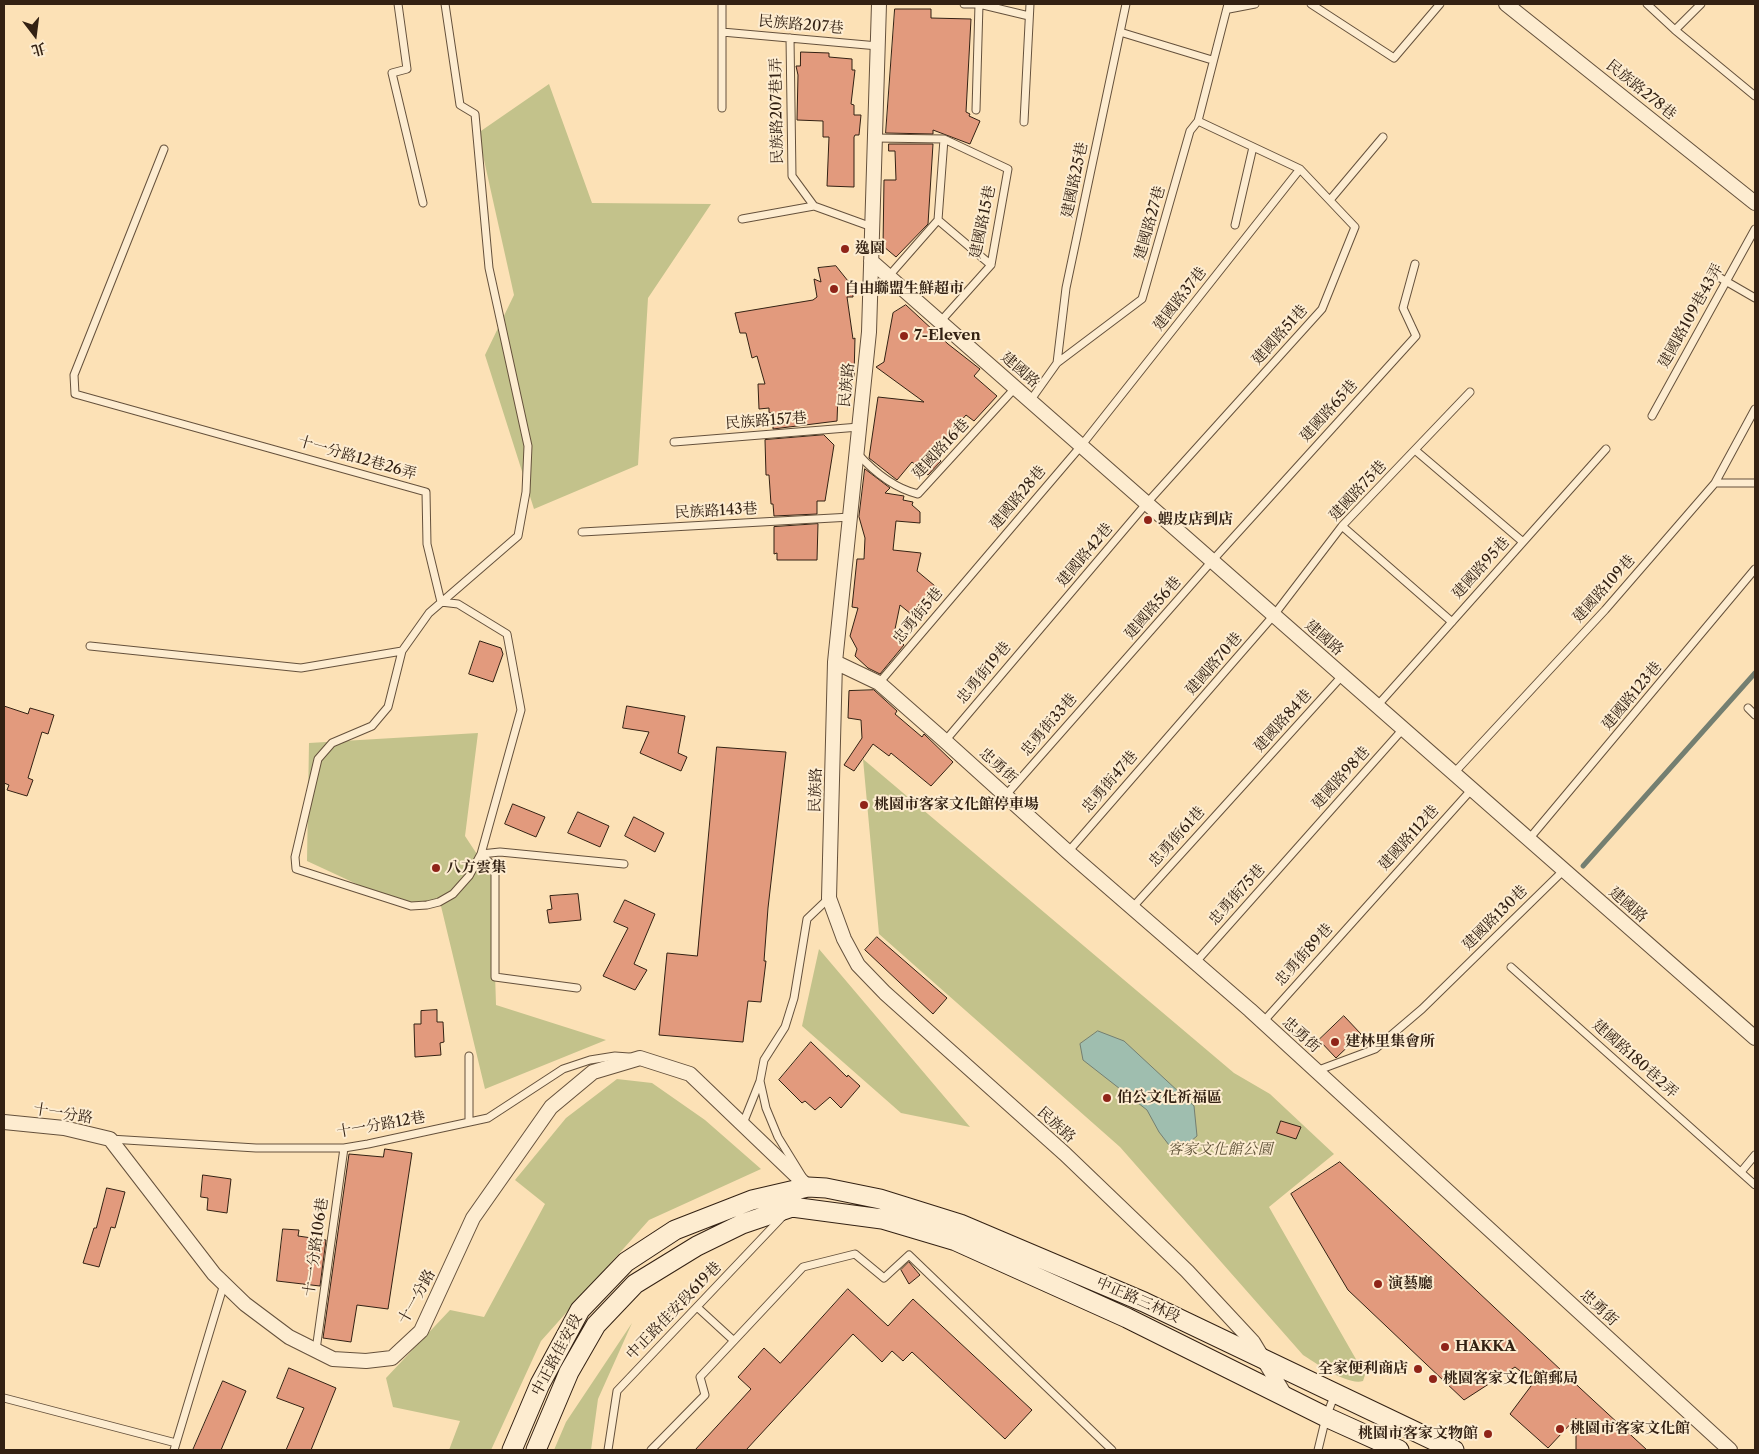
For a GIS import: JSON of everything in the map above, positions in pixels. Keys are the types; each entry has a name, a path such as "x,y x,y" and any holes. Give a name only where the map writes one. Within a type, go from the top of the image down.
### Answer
{"main road":[{"name":"中正路三林段","path":"808,1187 880,1199 960,1224 1144,1302 1454,1450"},
{"name":"中正路佳安段","path":"512,1450 540,1384 580,1310 626,1262 675,1230 752,1200 808,1187"},
{"name":"中正路三林段","path":"792,1207 882,1219 956,1241 1128,1318 1284,1394 1326,1417 1399,1450"},
{"name":"中正路佳安段","path":"536,1450 570,1372 596,1325 635,1284 697,1246 742,1224 792,1207"}],"street":[{"name":"民族路","path":"880,4 869,332 835,662 829,898 844,939 858,966 885,993 1065,1154 1187,1272 1253,1342 1284,1394"},
{"name":"民族路278巷","path":"1506,4 1755,203"},
{"name":"建國路","path":"871,262 1755,1038"},
{"name":"忠勇街","path":"835,662 879,683 945,740 1068,852 1263,1022 1730,1450"},
{"path":"640,1058 690,1074 742,1126 808,1187"},
{"name":"十一分路","path":"4,1122 64,1128 110,1139 214,1274 245,1304 289,1337 333,1359 366,1361 392,1358 421,1330 474,1218 551,1107 593,1072 640,1058"}],"lane":[{"path":"398,4 407,68 392,73 423,202"},
{"path":"441,602 458,604 507,634 521,710 481,854 469,876 453,894 440,902 411,906 296,869 295,856 318,759 332,743 372,726 388,707 402,650 429,613 441,602 518,536 526,492 528,446 489,268 476,114 460,105 445,4"},
{"path":"722,4 722,108"},
{"path":"964,4 979,4 1029,16"},
{"path":"976,110 979,4"},
{"path":"1024,122 1030,4"},
{"name":"建國路25巷","path":"1057,362 1066,288 1126,4"},
{"path":"1228,6 1255,4"},
{"path":"1311,4 1394,58 1440,4"},
{"path":"1647,4 1675,30 1755,96"},
{"path":"1675,30 1701,4"},
{"name":"建國路27巷","path":"1030,401 1057,362 1142,299 1190,131 1198,122 1212,60 1228,6"},
{"name":"民族路207巷","path":"722,32 878,46"},
{"path":"1120,32 1212,60"},
{"name":"民族路207巷1弄","path":"790,38 792,176 814,206"},
{"path":"1198,122 1300,169"},
{"path":"1330,200 1383,137"},
{"path":"875,138 944,139 938,220 888,277"},
{"name":"建國路15巷","path":"940,322 991,265 1008,169 944,139"},
{"path":"1235,224 1253,147"},
{"name":"十一分路12巷26弄","path":"164,149 74,375 75,394 426,492 427,544 441,602"},
{"name":"建國路51巷","path":"1146,504 1322,309 1355,227 1300,169"},
{"name":"建國路37巷","path":"1081,446 1300,169"},
{"path":"742,219 814,206 872,227"},
{"path":"938,220 991,265"},
{"name":"建國路109巷43弄","path":"1652,416 1755,229"},
{"name":"建國路65巷","path":"1212,561 1416,336 1403,308 1415,264"},
{"path":"1710,272 1755,298"},
{"name":"建國路16巷","path":"857,453 867,465 900,490 918,494 1015,388"},
{"name":"建國路75巷","path":"1274,616 1342,526 1470,392"},
{"name":"建國路109巷","path":"1454,773 1605,610 1715,483 1755,409"},
{"name":"民族路157巷","path":"674,442 859,427"},
{"name":"建國路28巷","path":"977,568 1081,446"},
{"name":"建國路95巷","path":"1377,706 1606,448"},
{"path":"1414,450 1523,542"},
{"path":"1715,483 1755,483"},
{"name":"建國路42巷","path":"1044,624 1146,504"},
{"name":"民族路143巷","path":"582,532 851,517"},
{"path":"1342,526 1452,622"},
{"name":"建國路56巷","path":"1113,674 1212,561"},
{"name":"忠勇街5巷","path":"879,683 977,568"},
{"name":"建國路123巷","path":"1529,839 1755,569"},
{"name":"建國路70巷","path":"1174,730 1274,616"},
{"name":"忠勇街19巷","path":"945,740 1044,624"},
{"path":"90,646 301,668 402,650"},
{"name":"忠勇街33巷","path":"1006,795 1113,674"},
{"name":"建國路84巷","path":"1243,785 1342,676"},
{"path":"1748,708 1755,715"},
{"name":"建國路98巷","path":"1300,846 1403,729"},
{"name":"忠勇街47巷","path":"1068,852 1174,730"},
{"name":"忠勇街61巷","path":"1132,908 1243,785"},
{"name":"建國路112巷","path":"1367,906 1472,789"},
{"name":"忠勇街75巷","path":"1195,963 1300,846"},
{"path":"481,854 500,852 624,864"},
{"path":"481,854 495,868 495,977 577,988"},
{"name":"建國路130巷","path":"1316,1071 1375,1049 1422,1010 1564,870"},
{"path":"742,1126 760,1081 764,1060 785,1027 794,998 807,919 829,898"},
{"name":"忠勇街89巷","path":"1263,1022 1367,906"},
{"name":"建國路180巷2弄","path":"1511,967 1755,1185"},
{"path":"469,1056 469,1122"},
{"name":"十一分路12巷","path":"110,1139 256,1148 344,1148 414,1136 488,1118 563,1069 590,1060 615,1056 640,1058"},
{"path":"760,1081 766,1108 778,1137 808,1187"},
{"name":"十一分路106巷","path":"316,1350 344,1148"},
{"path":"1741,1172 1755,1155"},
{"name":"中正路佳安段619巷","path":"608,1450 617,1391 792,1207 808,1187"},
{"path":"651,1450 705,1395 700,1377 803,1267 855,1254 884,1278 909,1255 1112,1450"},
{"path":"4,1398 175,1447 224,1284"},
{"path":"697,1307 733,1340"},
{"path":"1318,1450 1326,1417 1335,1394"}],"green space":[{"path":"549,84 592,203 711,204 648,298 638,465 534,509 485,355 514,295 478,133"},
{"path":"478,733 465,836 492,877 496,1005 606,1040 485,1089 440,902 404,906 307,861 309,743"},
{"name":"客家文化館公園","path":"863,759 1234,1073 1270,1094 1334,1154 1269,1207 1365,1375 1363,1381 1357,1382 1341,1377 1303,1355 1120,1147 879,934"},
{"path":"819,949 970,1127 901,1113 802,1026"},
{"path":"617,1079 652,1083 705,1120 761,1169 649,1220 541,1341 491,1450 449,1450 460,1421 393,1407 386,1378 450,1310 484,1317 545,1204 515,1180 566,1118"},
{"path":"632,1323 598,1399 591,1450 554,1450 566,1422"}],"shaded area":[{"path":"1098,1031 1124,1041 1194,1106 1197,1136 1183,1148 1169,1145 1159,1132 1147,1110 1083,1060 1080,1044"}],"building":[{"path":"895,9 931,9 931,18 971,19 966,112 970,114 969,116 980,121 970,144 933,130 933,134 886,133"},
{"path":"801,52 829,53 829,57 852,59 852,70 855,70 851,104 854,105 854,115 861,115 859,135 854,137 854,187 827,186 829,137 823,137 823,121 797,120 798,75 796,66 800,66"},
{"path":"889,144 933,144 928,224 896,257 883,246 884,180 896,180 895,151 889,151"},
{"path":"836,266 848,281 853,280 853,297 847,297 853,339 855,338 854,377 842,378 840,395 838,395 837,421 773,429 773,412 769,413 769,408 759,409 758,384 765,384 757,356 752,358 746,333 740,333 735,313 813,300 817,297 814,279 821,282 818,268"},
{"path":"906,305 948,344 980,369 974,376 997,396 974,421 966,415 933,453 941,461 928,475 912,462 897,480 869,458 878,397 924,402 876,367 884,362 893,313"},
{"path":"824,435 834,445 825,501 817,501 817,514 774,516 773,504 771,504 769,475 766,475 765,440"},
{"path":"865,469 890,488 885,493 904,496 903,500 913,502 912,505 920,512 920,523 896,521 893,550 921,553 917,571 941,591 917,619 900,605 894,634 904,645 880,674 868,668 855,656 857,649 850,636 858,608 852,607 857,559 864,559 865,538 859,517"},
{"path":"818,524 817,560 777,560 777,553 774,554 774,527"},
{"path":"480,641 501,648 503,654 493,682 469,674"},
{"path":"874,690 897,711 895,714 922,737 924,734 953,762 931,786 891,753 889,756 873,744 854,771 844,765 862,738 861,720 848,718 849,691"},
{"path":"4,706 28,714 30,708 54,715 48,734 42,732 28,778 33,780 27,796 7,790 9,785 4,783"},
{"path":"627,706 685,716 678,753 687,757 681,771 640,753 649,732 623,728"},
{"path":"717,747 786,752 768,908 764,961 766,961 761,1002 748,1001 743,1042 659,1035 667,953 697,956"},
{"path":"513,804 545,817 536,837 505,824"},
{"path":"578,812 609,826 600,847 568,833"},
{"path":"634,817 664,833 655,852 625,836"},
{"path":"578,894 581,920 549,923 547,910 552,909 550,896"},
{"path":"625,900 655,914 634,964 647,970 635,990 603,976 628,928 614,922"},
{"path":"877,937 947,998 933,1014 865,950"},
{"path":"437,1010 437,1022 443,1022 444,1042 440,1043 441,1055 415,1057 414,1024 421,1024 421,1011"},
{"name":"建林里集會所","path":"1344,1016 1361,1034 1336,1058 1319,1040"},
{"path":"811,1042 847,1077 848,1075 860,1086 841,1108 830,1097 815,1110 805,1101 802,1103 779,1080"},
{"path":"1281,1121 1301,1127 1296,1139 1277,1133"},
{"path":"385,1149 412,1153 388,1309 357,1305 351,1342 323,1338 349,1154 383,1157"},
{"path":"1340,1162 1647,1450 1576,1450 1576,1418 1548,1448 1510,1414 1534,1382 1515,1367 1464,1400 1348,1290 1291,1194"},
{"path":"203,1175 231,1179 227,1213 207,1210 208,1198 201,1197"},
{"path":"107,1188 125,1192 115,1228 111,1227 99,1267 83,1263 94,1228 96,1228"},
{"path":"283,1229 299,1230 298,1236 326,1240 320,1286 277,1281"},
{"path":"909,1262 920,1275 909,1284 901,1270"},
{"path":"848,1289 888,1326 913,1299 1032,1410 1005,1439 912,1352 903,1361 892,1351 882,1362 853,1334 746,1450 695,1450 751,1389 738,1377 764,1348 780,1363"},
{"path":"289,1368 336,1388 311,1450 286,1450 304,1408 277,1398"},
{"path":"223,1381 246,1391 221,1450 193,1450"}],"waterway":[{"path":"1583,866 1755,673"}],"place":[{"name":"逸園","path":"845,249"},
{"name":"自由聯盟生鮮超市","path":"834,289"},
{"name":"7-Eleven","path":"904,336"},
{"name":"蝦皮店到店","path":"1148,520"},
{"name":"桃園市客家文化館停車場","path":"864,805"},
{"name":"八方雲集","path":"436,868"},
{"name":"建林里集會所","path":"1335,1042"},
{"name":"伯公文化祈福區","path":"1107,1098"},
{"name":"演藝廳","path":"1378,1284"},
{"name":"HAKKA","path":"1445,1347"},
{"name":"全家便利商店","path":"1418,1369"},
{"name":"桃園客家文化館郵局","path":"1433,1379"},
{"name":"桃園市客家文化館","path":"1560,1429"},
{"name":"桃園市客家文物館","path":"1488,1434"}]}
